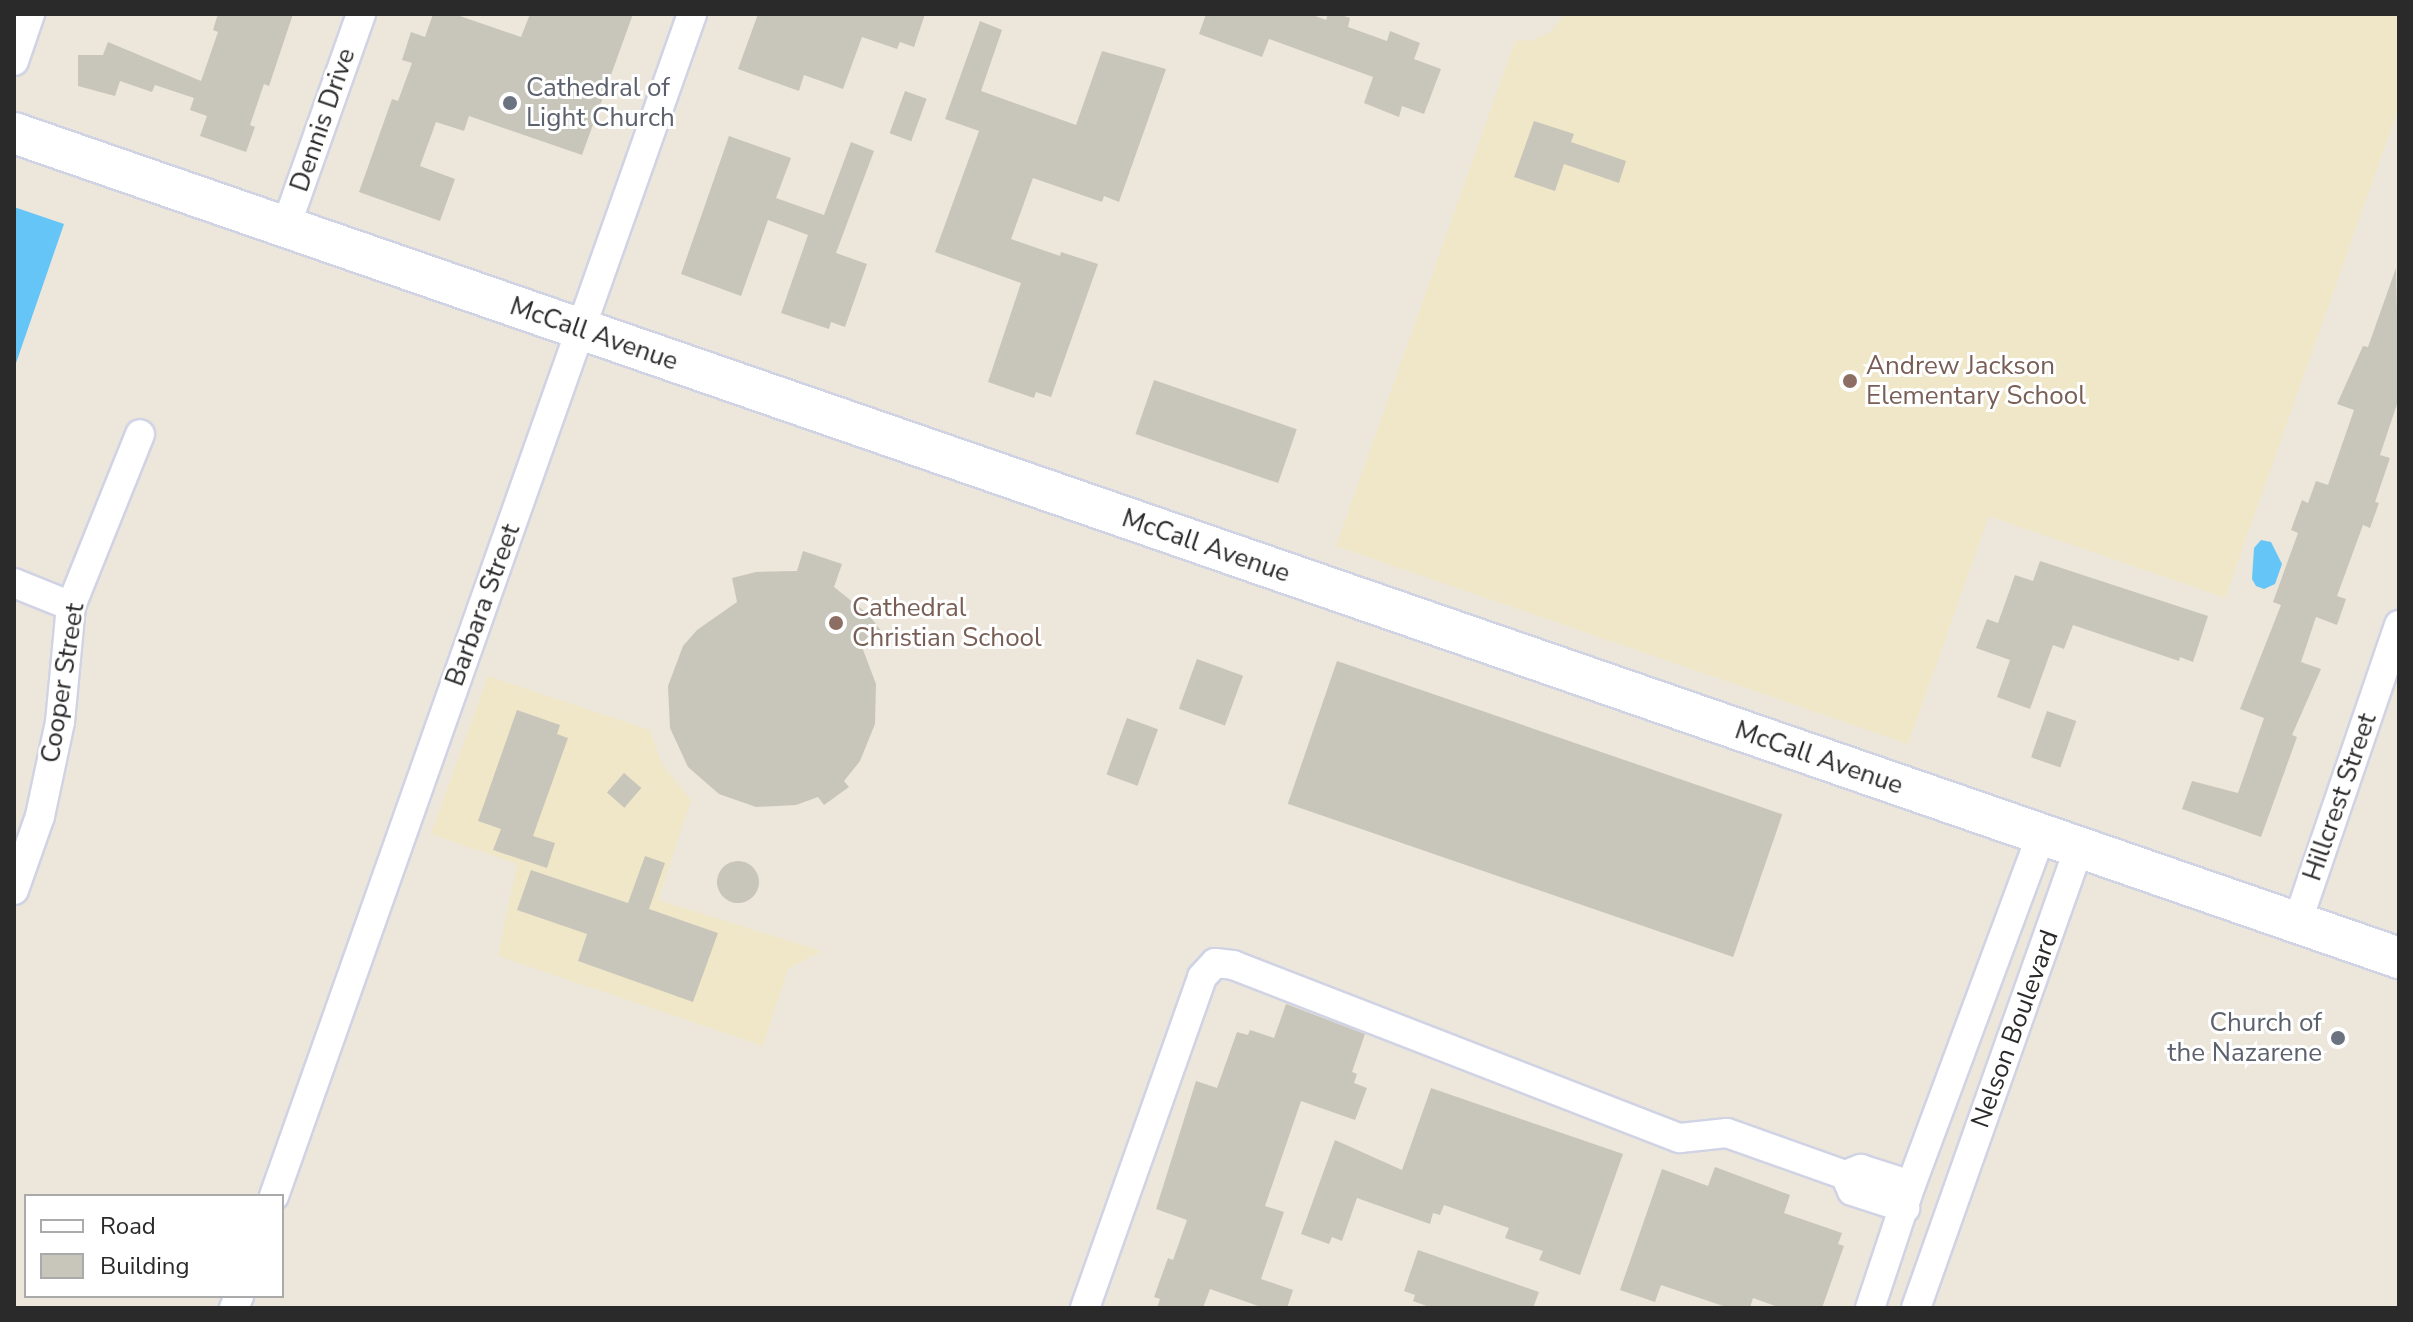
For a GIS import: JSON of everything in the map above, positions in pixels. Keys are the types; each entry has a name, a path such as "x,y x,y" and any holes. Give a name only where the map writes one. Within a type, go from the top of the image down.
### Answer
{"main road":[{"name":"McCall Avenue","path":"14,133 2399,958"}],"street":[{"path":"14,61 30,14"},
{"name":"Dennis Drive","path":"286,226 361,14"},
{"name":"Barbara Street","path":"275,1194 692,14"},
{"name":"Cooper Street","path":"14,890 40,816 60,722 71,606 140,434"},
{"path":"14,583 71,606"},
{"name":"Hillcrest Street","path":"2297,923 2399,625"},
{"name":"Nelson Boulevard","path":"1870,1308 2041,835"},
{"name":"Nelson Boulevard","path":"1916,1308 2079,848"},
{"path":"1085,1308 1202,977 1215,963 1233,965 1680,1138 1727,1133 1845,1175 1861,1169 1908,1196 1950,1209"}],"shaded area":[{"name":"Andrew Jackson Elementary School","path":"1565,14 2399,14 2399,107 2225,598 1989,516 1908,744 1336,546 1515,41 1532,40 1549,33"},
{"path":"488,676 650,730 662,764 691,800 658,900 822,951 788,969 763,1046 498,956 517,864 431,834"}],"water":[{"path":"14,207 64,224 14,369"},
{"path":"2261,540 2271,542 2282,564 2275,584 2264,589 2256,586 2252,579 2254,548"}],"building":[{"path":"218,14 293,14 269,86 264,84 250,125 255,127 246,152 200,136 207,116 190,110 194,98 155,85 152,92 120,81 115,96 78,86 78,55 103,55 108,42 201,81 218,32 213,30"},
{"path":"433,14 454,14 521,37 530,14 633,14 582,155 469,116 464,131 436,122 420,166 455,179 440,221 359,192 392,99 398,101 412,63 402,60 411,32 425,37"},
{"path":"758,14 925,14 914,47 900,42 897,49 862,37 843,89 804,75 799,91 738,69"},
{"path":"1206,14 1310,14 1326,20 1328,14 1338,14 1350,18 1348,27 1387,41 1390,31 1420,43 1414,59 1441,69 1424,114 1402,106 1399,117 1364,103 1373,77 1269,39 1262,57 1199,34"},
{"path":"980,21 1002,30 981,91 1076,125 1102,51 1166,69 1119,202 1104,196 1102,202 1033,178 1011,239 1060,256 1061,252 1098,264 1051,397 1036,392 1034,398 988,382 1021,283 935,252 979,131 945,119"},
{"path":"905,91 927,99 911,141 890,133"},
{"path":"1534,121 1574,134 1571,142 1626,161 1619,183 1564,164 1555,191 1514,177"},
{"path":"729,136 791,158 776,198 824,215 851,142 874,151 836,253 867,264 845,327 831,322 829,329 781,313 808,235 768,220 741,296 681,274"},
{"path":"2396,268 2399,398 2380,455 2390,458 2370,528 2363,525 2337,596 2346,599 2337,625 2316,617 2301,662 2321,669 2292,735 2297,737 2261,837 2182,809 2192,781 2238,793 2264,718 2240,709 2281,605 2273,602 2298,533 2291,530 2302,500 2308,503 2316,481 2328,485 2354,410 2337,404 2363,346 2368,347"},
{"path":"1154,380 1297,429 1278,483 1135,434"},
{"path":"803,551 842,564 834,587 869,615 882,632 862,647 876,684 875,724 860,761 844,781 849,787 824,805 818,797 796,805 756,807 719,794 688,767 670,728 668,686 683,646 697,630 737,602 732,578 756,572 797,571"},
{"path":"2040,561 2208,616 2193,662 2180,657 2179,661 2073,625 2064,649 2053,645 2030,709 1997,697 2010,660 1976,648 1987,619 1998,623 2015,575 2033,581"},
{"path":"1197,659 1243,676 1225,726 1179,709"},
{"path":"1337,661 1782,814 1733,957 1288,804"},
{"path":"517,710 560,725 557,734 568,738 533,836 555,843 547,868 493,850 501,829 478,821"},
{"path":"2047,711 2076,721 2060,767 2031,757"},
{"path":"1127,718 1158,729 1137,786 1106,774"},
{"path":"624,773 641,788 624,808 607,793"},
{"path":"645,856 665,863 649,909 718,933 693,1002 578,961 587,934 517,910 531,870 628,903"},
{"path":"738,861 753,867 759,882 753,897 738,903 723,897 717,882 723,867"},
{"path":"1286,1004 1365,1034 1352,1072 1357,1074 1354,1083 1367,1088 1355,1120 1301,1101 1265,1206 1284,1212 1261,1279 1293,1290 1287,1308 1264,1308 1210,1289 1203,1308 1157,1308 1160,1299 1154,1297 1168,1258 1173,1260 1187,1220 1156,1209 1196,1081 1217,1088 1237,1032 1248,1035 1250,1030 1274,1038"},
{"path":"1431,1088 1623,1154 1580,1275 1539,1260 1543,1251 1505,1238 1509,1228 1444,1205 1440,1215 1433,1213 1430,1224 1357,1198 1342,1241 1332,1237 1329,1244 1301,1234 1335,1140 1402,1170"},
{"path":"1715,1167 1790,1195 1784,1213 1842,1233 1838,1244 1844,1246 1822,1308 1781,1308 1753,1298 1750,1308 1729,1308 1661,1285 1655,1302 1620,1290 1662,1169 1708,1186"},
{"path":"1418,1250 1539,1292 1533,1308 1432,1308 1413,1301 1415,1295 1404,1291"}],"place":[{"name":"Cathedral of Light Church","path":"510,103"},
{"name":"Andrew Jackson Elementary School","path":"1850,381"},
{"name":"Cathedral Christian School","path":"836,623"},
{"name":"Church of the Nazarene","path":"2338,1038"}]}
